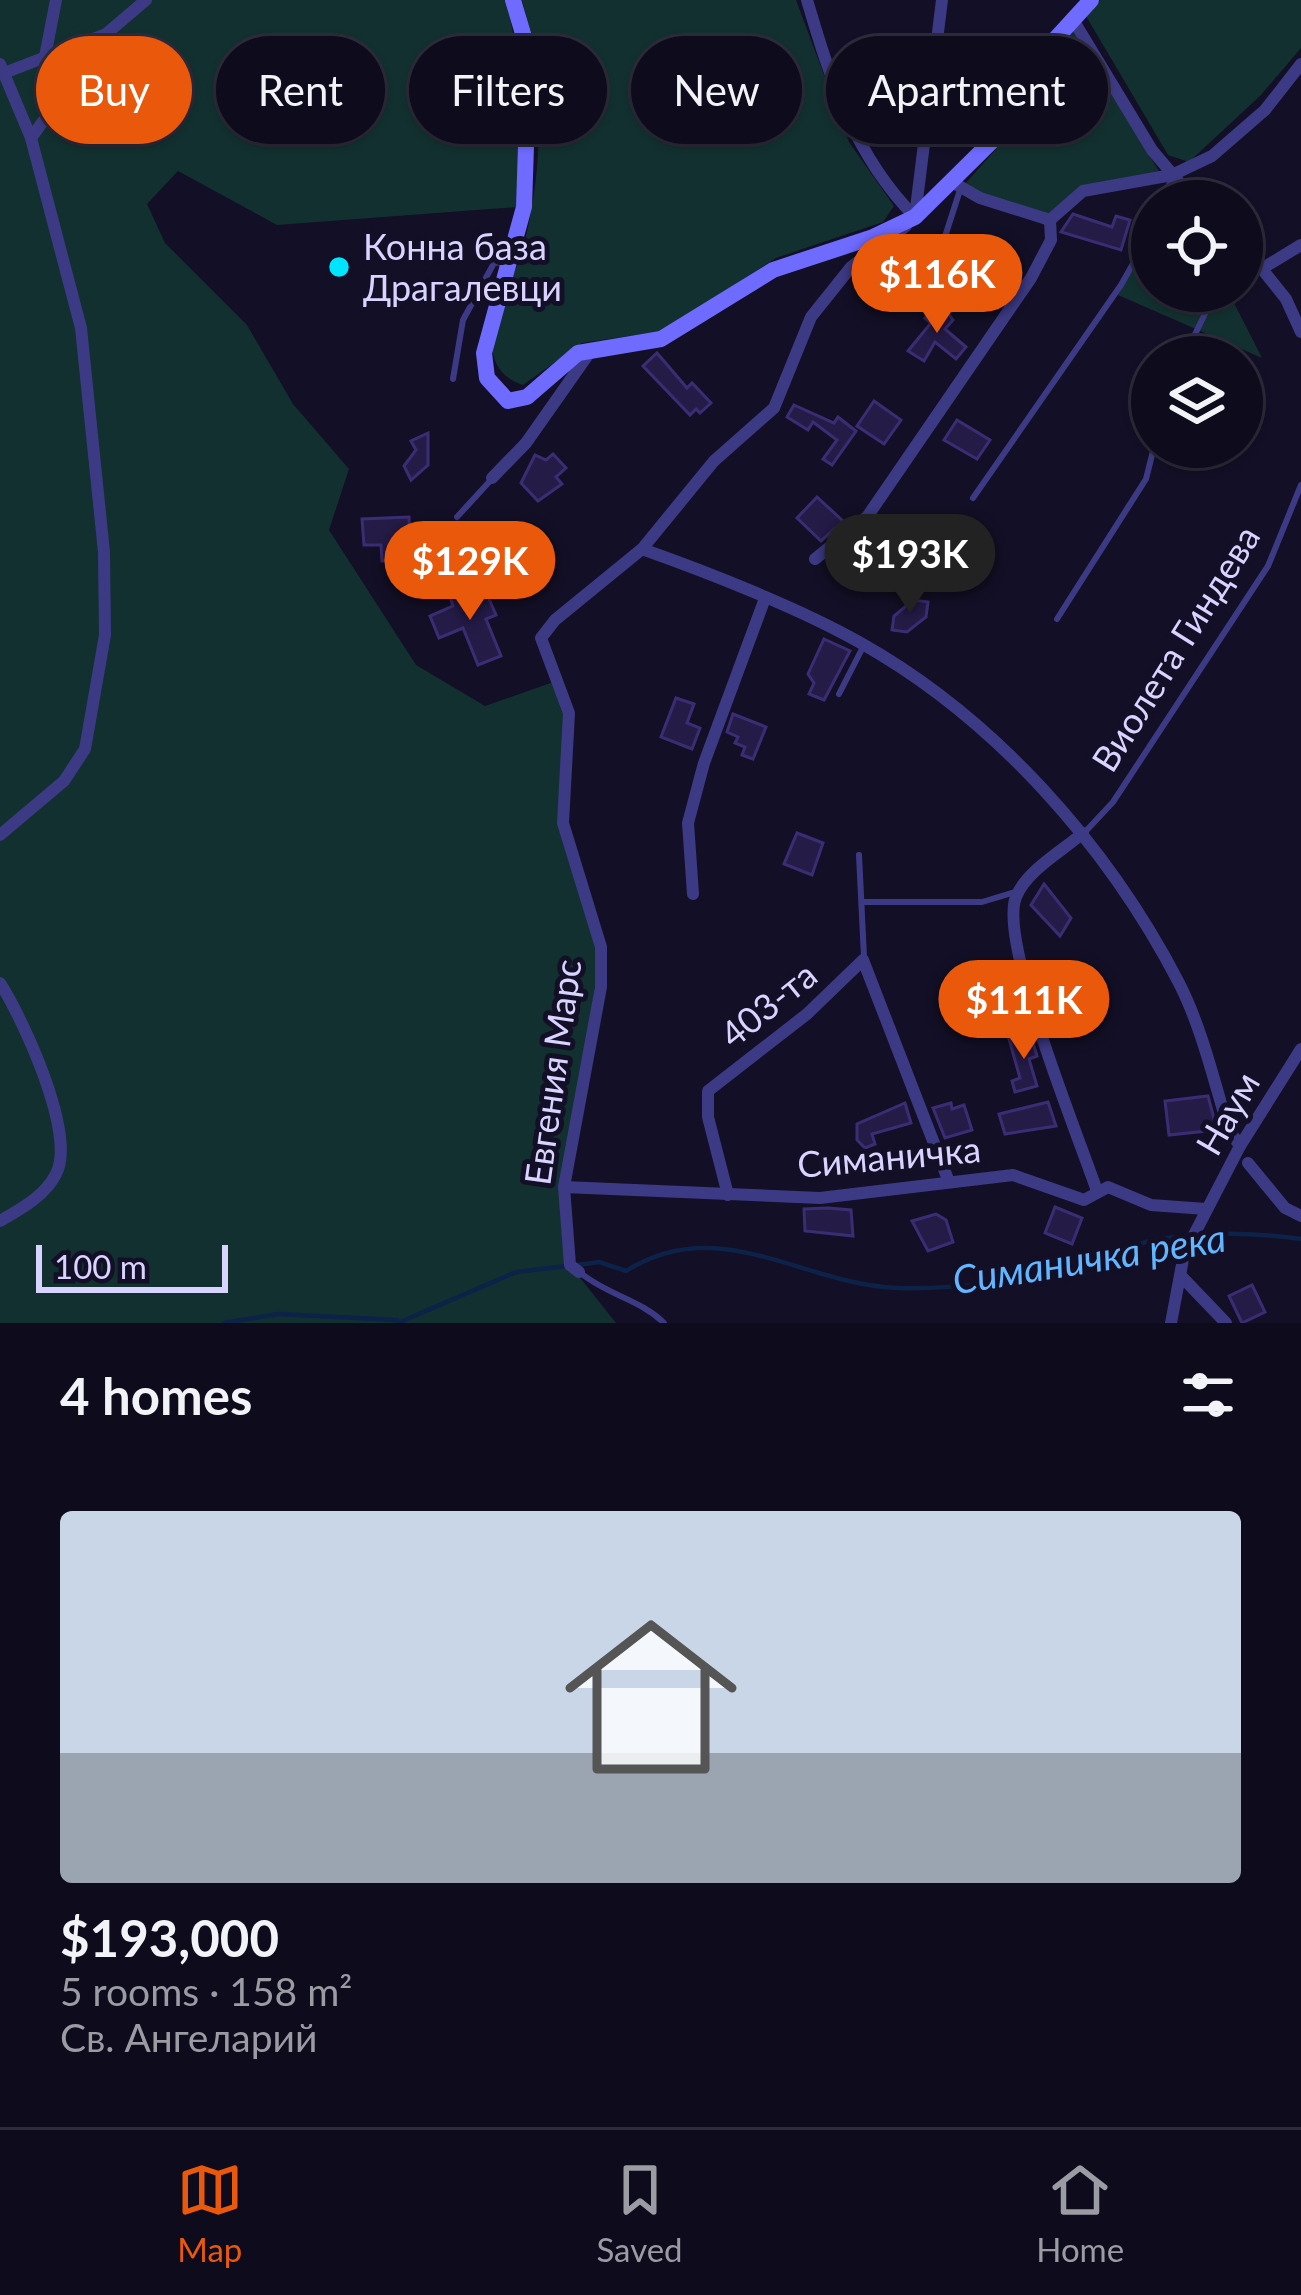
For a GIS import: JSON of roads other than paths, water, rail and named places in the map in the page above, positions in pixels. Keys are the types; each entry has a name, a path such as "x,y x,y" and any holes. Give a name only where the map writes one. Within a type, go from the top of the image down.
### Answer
{"street":[{"path":"49,36 56,0"},
{"path":"101,36 146,0"},
{"path":"513,0 529,54 524,207 511,263 485,336 487,378 499,396 518,401 570,358 661,339 773,269 873,237 915,217 956,185 1000,130 1072,18 1091,0"},
{"path":"807,0 836,96 860,146 915,217"},
{"path":"915,217 942,0"},
{"path":"1072,18 1176,180"},
{"path":"0,835 64,781 85,748 105,635 104,552 81,328 31,138 2,68 36,63"},
{"path":"1050,220 1083,191 1172,176 1213,156 1265,110 1301,64"},
{"path":"31,138 36,131"},
{"path":"956,185 1050,220"},
{"name":"Евгения Марс","path":"575,1269 564,1187 601,987 601,947 563,823 569,713 542,638 555,620 642,549 714,461 774,408 798,338 841,278 915,217"},
{"path":"815,559 867,517 1031,278 1051,240 1050,220"},
{"path":"1301,245 1263,268 1301,332"},
{"path":"492,478 526,443 591,351"},
{"path":"642,549 864,645 976,729 1083,833 1181,986 1229,1130 1240,1147"},
{"path":"694,894 688,823 704,763 764,601"},
{"path":"1083,833 1018,891 1012,905 1014,942 1097,1191"},
{"path":"863,960 949,1182"},
{"name":"403-та","path":"728,1195 708,1091 807,1014 863,960"},
{"path":"0,983 14,1005 62,1138 59,1171 42,1194 0,1221"},
{"name":"Наум","path":"1171,1323 1184,1254 1240,1147 1301,1049"},
{"path":"1248,1162 1285,1208 1301,1216"},
{"name":"Симаничка","path":"564,1187 820,1198 1013,1175 1084,1199 1108,1187 1151,1204 1207,1209"},
{"path":"1181,1276 1226,1323"}],"lane":[{"path":"1171,180 1172,176"},
{"path":"941,249 956,185"},
{"path":"453,379 463,320 494,263 511,263"},
{"path":"973,498 1131,267"},
{"path":"1058,619 1149,468"},
{"path":"457,518 492,478"},
{"name":"Виолета Гиндева","path":"1083,833 1113,802 1268,566 1301,485"},
{"path":"839,694 864,645"},
{"path":"859,855 863,960"},
{"path":"863,902 982,902 1018,891"},
{"name":"Евгения Марс","path":"575,1269 611,1297 648,1307 664,1323"}],"waterway":[{"name":"Симаничка река","path":"578,1265 599,1262 626,1271 660,1255 694,1248 727,1249 862,1284 919,1288 1034,1275 1174,1237 1228,1234 1301,1239"},
{"name":"Симаничка река","path":"398,1323 516,1272 567,1266"},
{"path":"224,1323 278,1314 397,1320"}],"place":[{"name":"Конна база Драгалевци","path":"339,267"}]}
